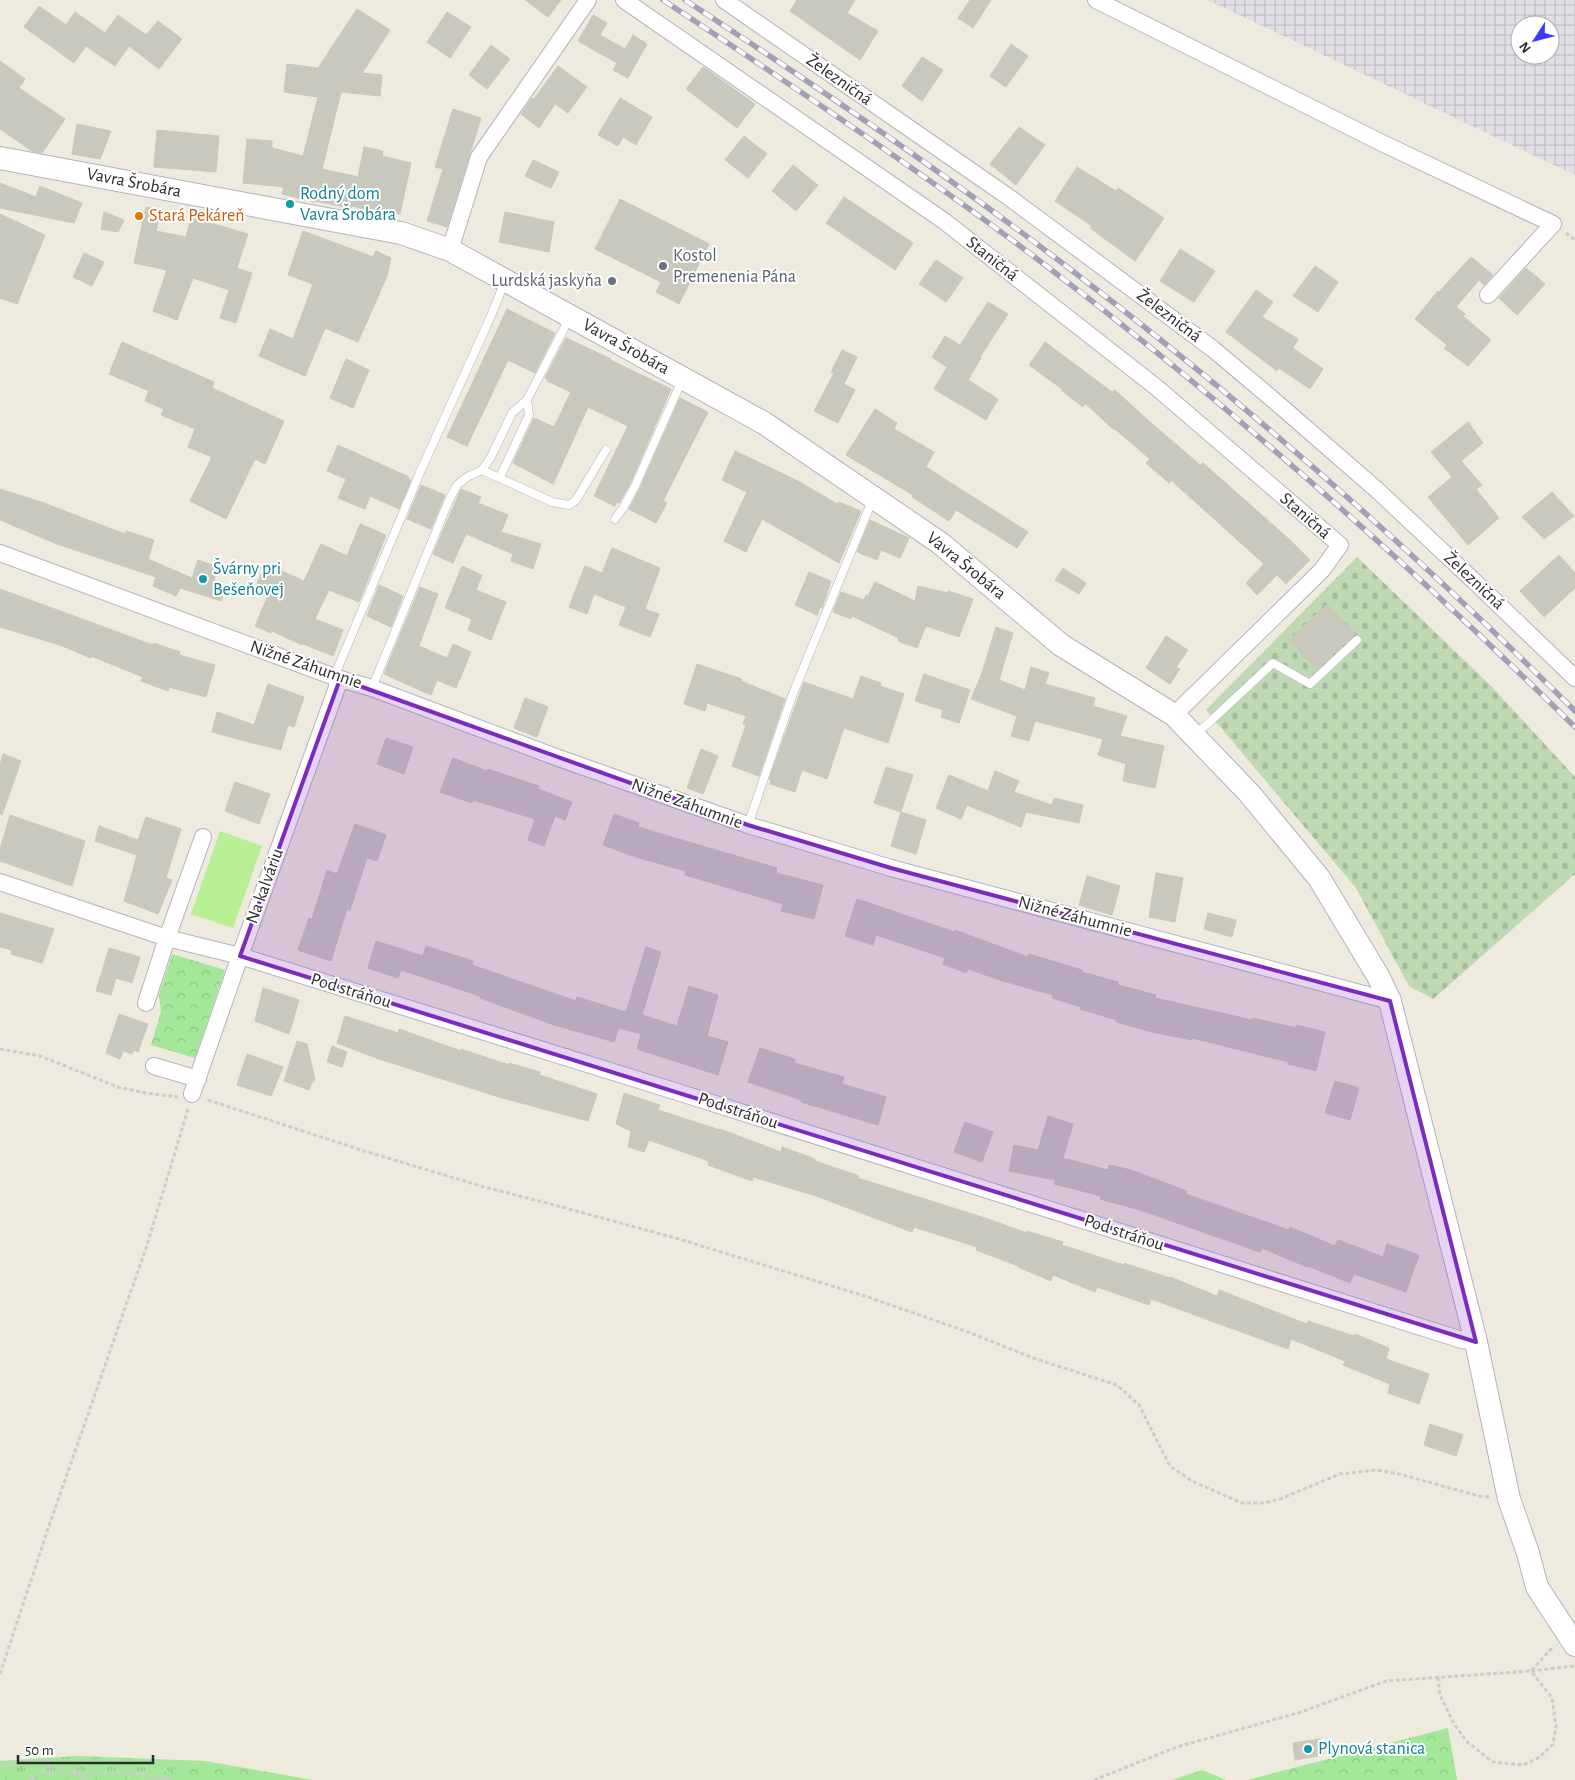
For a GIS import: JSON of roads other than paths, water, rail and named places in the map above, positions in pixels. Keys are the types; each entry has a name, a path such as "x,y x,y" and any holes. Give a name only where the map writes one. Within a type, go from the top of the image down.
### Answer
{"street":[{"path":"450,250 479,157 588,0"},
{"name":"Staničná","path":"624,0 944,222 1156,387 1340,545 1322,570 1174,715"},
{"name":"Železničná","path":"724,0 1010,198 1213,350 1377,490 1575,678"},
{"path":"1096,0 1382,143 1553,224 1488,295"},
{"name":"Vavra Šrobára","path":"0,158 400,234 450,250 764,422 940,543 1061,645 1174,715 1249,793 1319,878 1378,976 1390,1001 1476,1342 1509,1499 1528,1552 1537,1587 1571,1639"},
{"name":"Nižné Záhumnie","path":"0,553 337,678 372,688 748,826 891,868 1390,1001"},
{"name":"Na kalváriu","path":"154,1066 195,1087 337,678"},
{"path":"146,1003 203,837"},
{"name":"Pod stráňou","path":"0,882 167,938 240,956 1462,1340 1476,1342"}],"lane":[{"path":"337,678 421,470 505,281"},
{"path":"372,688 448,500 457,485 467,477 482,470 491,457 512,413 528,400 571,317"},
{"path":"615,519 635,486 683,378"},
{"path":"500,477 529,416 528,400"},
{"path":"482,470 552,502 569,505 576,500 606,450"},
{"path":"748,826 792,696 873,497"},
{"path":"1194,735 1273,663 1310,684 1358,640"}],"railway":[{"path":"663,0 929,180 1090,299 1304,476 1441,599 1575,727"},
{"path":"685,0 926,163 1020,231 1133,318 1264,425 1391,536 1575,711"}],"place":[{"name":"Rodný dom Vavra Šrobára","path":"290,204"},
{"name":"Stará Pekáreň","path":"139,216"},
{"name":"Kostol Premenenia Pána","path":"663,266"},
{"name":"Lurdská jaskyňa","path":"612,281"},
{"name":"Švárny pri Bešeňovej","path":"203,579"},
{"name":"Plynová stanica","path":"1308,1749"}]}
